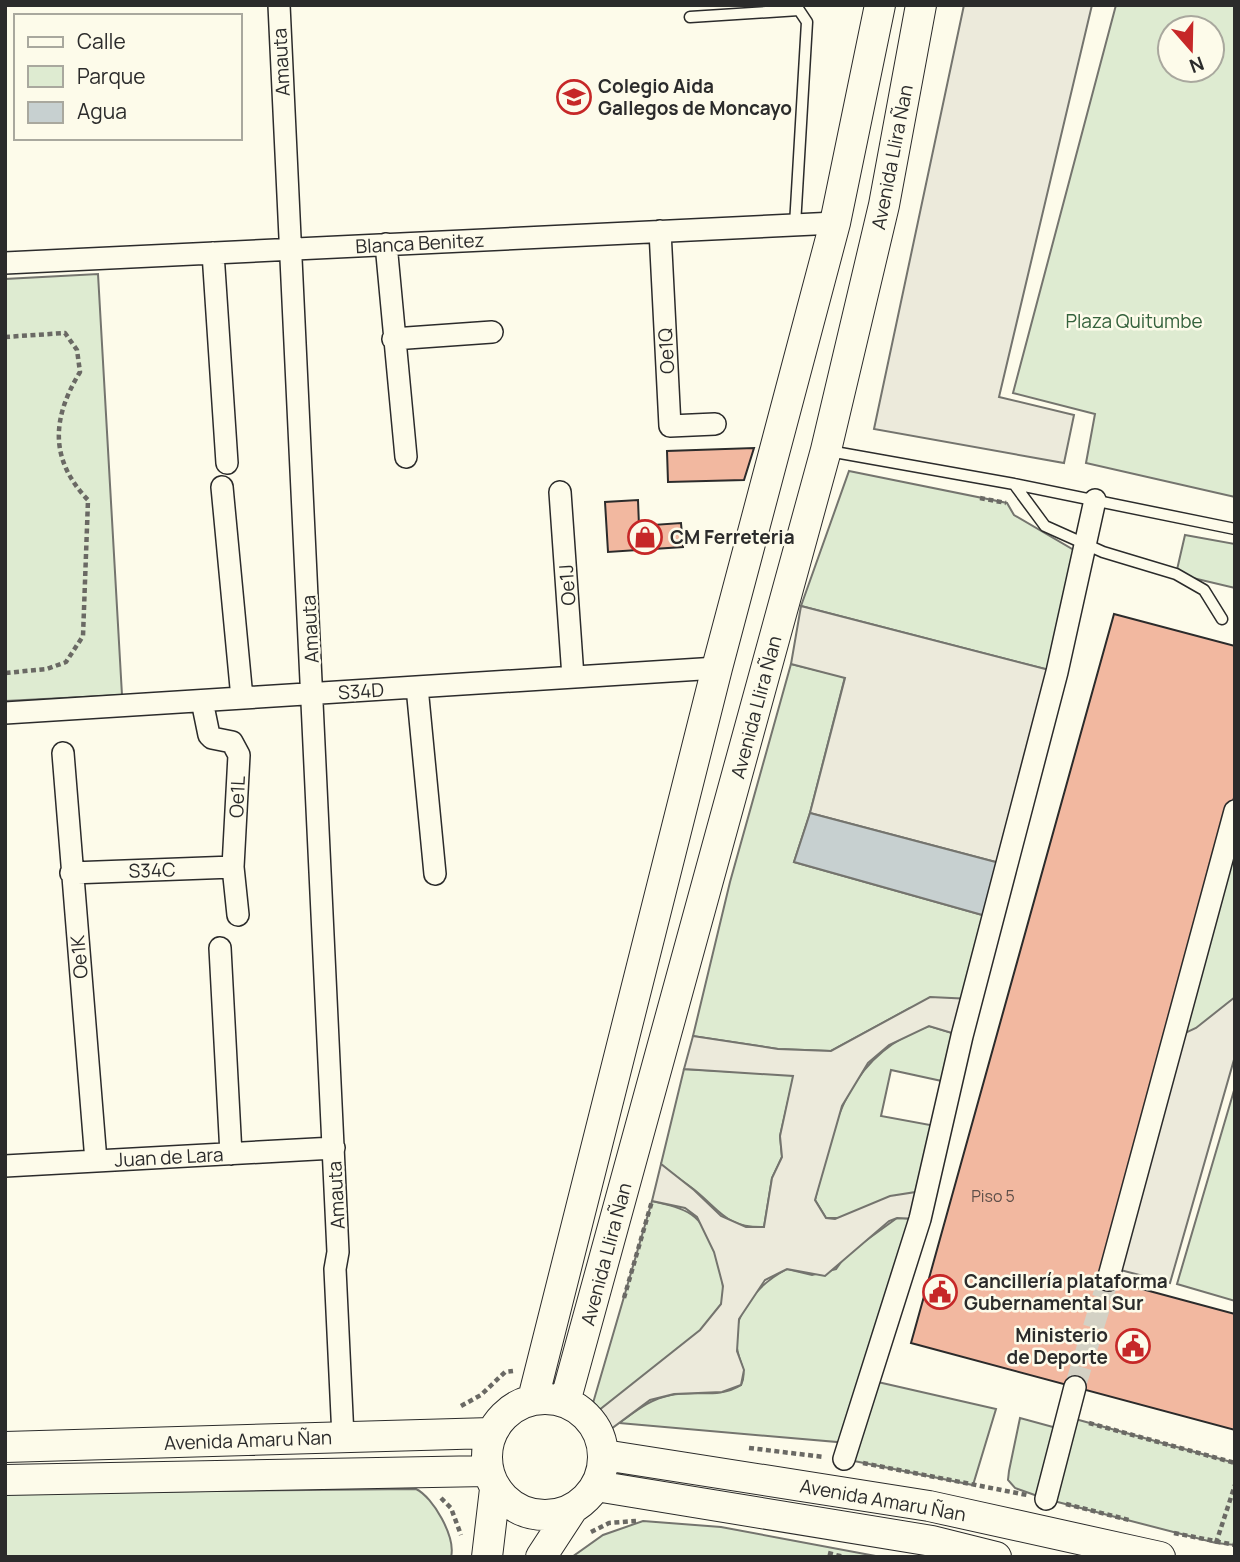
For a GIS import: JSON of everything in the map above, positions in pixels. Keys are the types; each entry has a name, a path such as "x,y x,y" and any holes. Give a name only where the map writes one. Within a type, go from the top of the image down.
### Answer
{"street":[{"name":"Amauta","path":"279,5 334,1148 338,1252 335,1269 343,1437"},
{"name":"Avenida Llira Ñan","path":"533,1399 717,668 835,223 880,5"},
{"name":"Avenida Llira Ñan","path":"565,1402 826,450 884,205 921,5"},
{"name":"Blanca Benitez","path":"5,263 835,223"},
{"name":"Oe1Q","path":"660,231 670,426 715,424"},
{"path":"386,244 406,457"},
{"path":"213,253 227,463"},
{"path":"393,339 492,332"},
{"path":"222,487 242,698"},
{"name":"Oe1J","path":"560,492 573,677"},
{"path":"844,1459 920,1219 962,1036 1044,725 1095,500"},
{"name":"S34D","path":"5,713 717,668"},
{"path":"416,687 435,874"},
{"name":"Oe1L","path":"202,701 209,735 232,742 239,755 233,867 238,915"},
{"name":"Oe1K","path":"63,752 96,1161"},
{"path":"1108,1280 1235,811"},
{"name":"S34C","path":"71,873 233,867"},
{"path":"220,948 231,1154"},
{"name":"Juan de Lara","path":"5,1166 334,1148"},
{"path":"1046,1499 1075,1387"},
{"path":"487,1557 491,1480 486,1451 491,1433 508,1411 533,1399 565,1402 585,1414 598,1433 604,1455 596,1486 573,1508 541,1557"},
{"name":"Avenida Amaru Ñan","path":"5,1447 491,1433"},
{"name":"Avenida Amaru Ñan","path":"604,1455 929,1506 1160,1557"},
{"name":"Avenida Amaru Ñan","path":"5,1480 491,1480"},
{"path":"491,1480 510,1504 530,1513 552,1515 573,1508"},
{"name":"Avenida Amaru Ñan","path":"596,1486 932,1541 996,1557"}],"lane":[{"path":"690,17 799,10 805,15 795,225"},
{"path":"826,450 1014,484 1235,529"},
{"path":"1014,484 1045,526 1086,544 1175,574 1204,590 1222,619"}],"path":[{"path":"5,337 65,333 73,341 80,372 63,403 58,438 63,463 77,488 88,500 83,636 66,662 47,669 5,673"},
{"path":"1068,1417 1235,1463"},
{"path":"1216,1544 1235,1485"}],"green space":[{"name":"Plaza Quitumbe","path":"1116,5 1235,5 1235,497 1086,463 1095,414 1013,393"},
{"path":"98,274 122,695 5,701 5,279"},
{"path":"849,471 1007,503 1014,515 1084,556 1057,672 801,606"},
{"path":"1185,535 1235,544 1235,588 1176,574"},
{"path":"791,664 845,677 810,813 794,862 993,918 972,999 910,1008 831,1051 778,1049 693,1036 730,882"},
{"path":"1235,833 1235,1051 1184,1033"},
{"path":"929,1026 962,1036 951,1083 891,1070 881,1116 941,1127 926,1195 890,1197 845,1218 826,1218 815,1200 837,1119 848,1095 862,1073 879,1054 901,1038"},
{"path":"684,1069 794,1075 780,1136 782,1157 772,1178 764,1227 742,1225 726,1218 661,1164"},
{"path":"1235,1087 1235,1301 1177,1284"},
{"path":"652,1201 684,1210 704,1228 720,1269 722,1302 703,1329 686,1344 598,1411 593,1403"},
{"path":"897,1218 920,1219 869,1380 996,1409 973,1485 844,1459 848,1443 619,1423 656,1399 680,1394 724,1392 741,1385 743,1373 736,1339 737,1326 741,1314 756,1292 787,1269 812,1275 836,1269 846,1255"},
{"path":"1068,1417 1235,1463 1235,1545 1216,1543 1046,1499 1015,1488 1008,1480 1020,1418 1064,1430"},
{"path":"416,1489 423,1493 442,1518 450,1539 451,1557 5,1557 5,1493"},
{"path":"643,1521 721,1527 881,1557 572,1557 603,1535"}],"shaded area":[{"path":"964,5 1092,5 999,397 1074,415 1064,463 874,429"},
{"path":"801,606 1057,672 1007,865 810,813 845,678 791,664"},
{"path":"930,997 972,999 962,1036 929,1026 889,1045 868,1063 842,1106 815,1200 826,1218 835,1219 890,1196 916,1192 920,1219 897,1218 889,1221 825,1276 787,1269 765,1280 739,1319 737,1351 744,1370 741,1385 722,1392 674,1394 650,1400 611,1429 598,1411 700,1330 721,1304 723,1286 714,1252 697,1217 685,1208 652,1201 661,1164 721,1216 746,1227 764,1227 772,1178 782,1157 780,1136 793,1076 684,1069 693,1036 778,1049 831,1051"},
{"path":"1235,997 1235,1056 1170,1283 1109,1267 1172,1039 1196,1028"}],"water":[{"path":"810,813 1007,865 993,918 794,862"}],"building":[{"name":"CM Ferreteria","path":"754,448 744,480 668,482 667,451"},
{"name":"CM Ferreteria","path":"638,500 639,526 681,523 683,547 608,552 605,502"},
{"path":"1114,614 1235,646 1235,794 1101,1278 1235,1314 1235,1430 911,1343"}],"tunnel":[{"path":"1075,1387 1108,1280"}],"place":[{"name":"Colegio Aida Gallegos de Moncayo","path":"574,97"},
{"name":"CM Ferreteria","path":"645,537"},
{"name":"Cancillería plataforma Gubernamental Sur","path":"940,1292"},
{"name":"Ministerio de Deporte","path":"1133,1346"}]}
